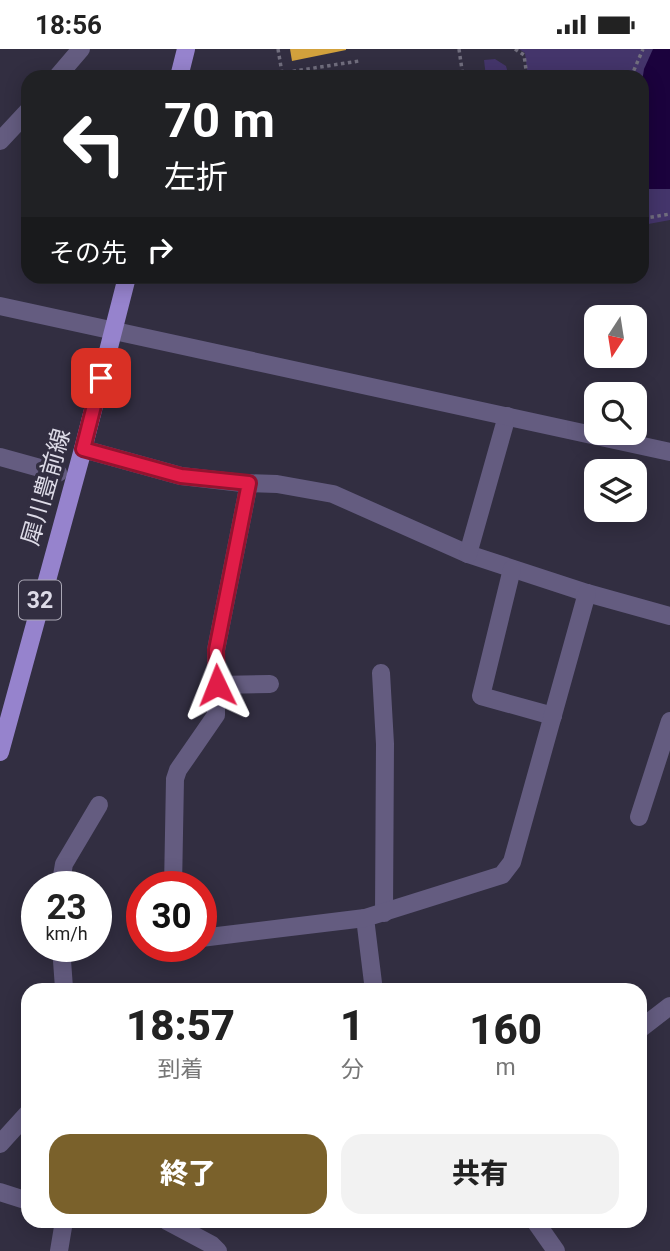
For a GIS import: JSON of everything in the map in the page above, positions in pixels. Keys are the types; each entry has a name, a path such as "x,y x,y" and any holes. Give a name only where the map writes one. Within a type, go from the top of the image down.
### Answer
{"main road":[{"path":"181,70 186,49"},
{"name":"犀川豊前線","path":"0,752 125,284"}],"street":[{"path":"63,70 81,49"},
{"path":"0,141 21,118"},
{"path":"0,306 670,452"},
{"path":"468,554 507,417"},
{"path":"83,449 181,476 277,484 333,494 468,554 587,593 670,616"},
{"path":"0,457 58,473"},
{"path":"173,871 175,779 178,770 216,715 216,650 249,483"},
{"path":"512,569 481,696 552,716"},
{"path":"217,936 365,918 502,875 512,862 587,593"},
{"path":"381,673 385,744 384,913"},
{"path":"217,685 270,684"},
{"path":"639,817 670,721"},
{"path":"63,871 64,864 99,805"},
{"path":"365,918 373,983"},
{"path":"62,962 64,983"},
{"path":"647,1024 670,1006"},
{"path":"0,1144 21,1122"},
{"path":"0,1192 21,1199"},
{"path":"59,1251 63,1228"},
{"path":"180,1228 218,1251"},
{"path":"540,1228 556,1251"}],"path":[{"path":"278,49 282,70"},
{"path":"458,49 462,70"},
{"path":"515,49 524,55 526,70"},
{"path":"634,70 643,49"},
{"path":"301,70 359,61"},
{"path":"649,218 670,214"}],"shaded area":[{"path":"519,49 670,49 670,220 649,224 649,70 527,70 525,53"},
{"path":"653,49 670,49 670,189 649,189 649,70 644,69"},
{"path":"495,59 506,66 507,70 485,70 484,60"}],"building":[{"path":"290,49 346,49 346,50 292,61"}],"route":[{"path":"101,378 83,449 181,476 249,483 216,650 217,685"}]}
